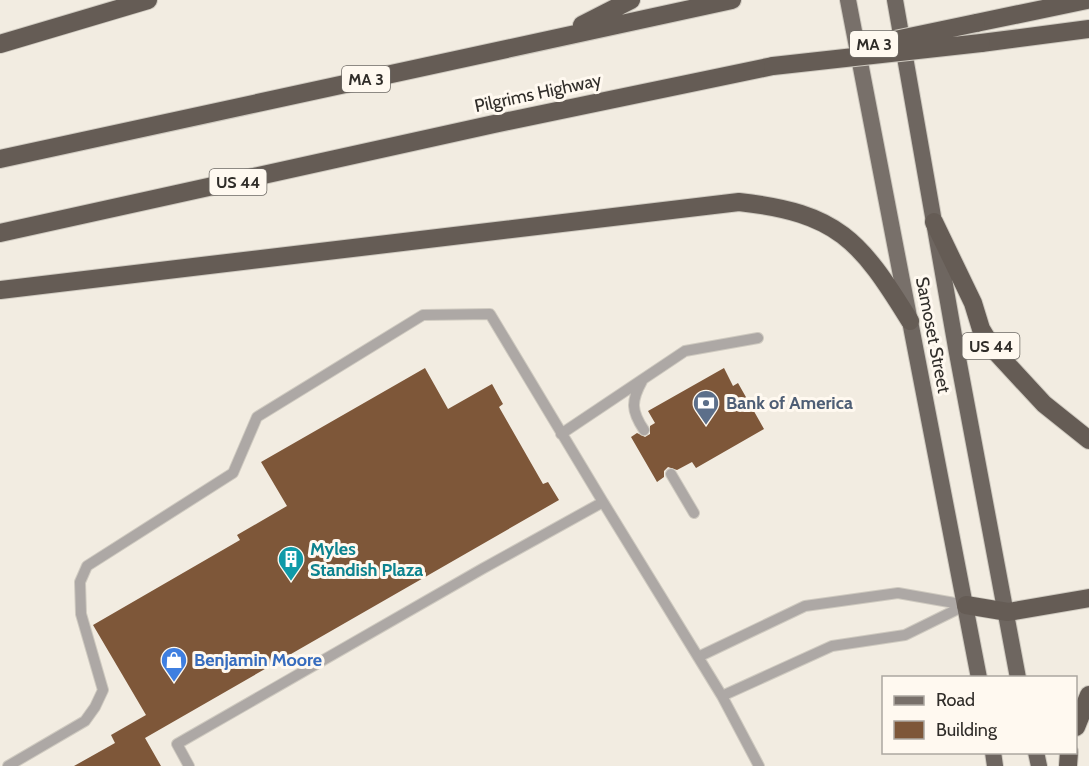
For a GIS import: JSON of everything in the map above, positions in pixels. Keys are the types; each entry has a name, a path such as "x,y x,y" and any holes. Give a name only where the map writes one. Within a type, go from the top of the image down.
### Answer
{"highway":[{"path":"0,44 148,0"},
{"path":"557,37 631,0"},
{"name":"MA 3","path":"0,159 732,0"},
{"name":"Samoset Street","path":"895,0 934,222 1008,612 1018,676"},
{"name":"Pilgrims Highway","path":"0,233 494,124 1087,0"},
{"name":"US 44","path":"772,66 1089,29"},
{"path":"0,290 739,202 773,206 807,216 839,232 861,250 877,268 910,321"},
{"name":"US 44","path":"934,222 973,303 981,329 993,349 1044,404 1089,440"},
{"name":"Samoset Street","path":"910,321 979,676"},
{"path":"966,605 1008,612 1089,598"},
{"path":"1077,725 1089,695"}],"main road":[{"name":"Samoset Street","path":"848,0 910,321"}],"lane":[{"path":"8,766 85,721 103,690 81,614 80,582 87,566 233,473 257,417 423,315 490,314 722,696 759,766"},
{"path":"561,434 685,351 758,338"},
{"path":"644,378 634,396 632,409 644,430"},
{"path":"671,474 694,513"},
{"path":"189,766 177,744 482,568 603,502"},
{"path":"698,657 805,606 897,593 966,605"},
{"path":"722,696 832,646 905,635 966,605"}],"building":[{"name":"Myles Standish Plaza","path":"425,368 448,409 492,384 503,404 499,407 543,484 548,482 559,500 145,738 161,766 74,766 115,743 111,735 146,715 93,625 240,540 237,535 287,506 261,462"},
{"name":"Bank of America","path":"724,368 733,386 738,383 764,429 696,468 692,462 677,470 668,467 664,471 664,477 657,482 631,437 637,433 645,437 650,434 650,426 655,423 648,411"}],"place":[{"name":"Bank of America","path":"706,426"},
{"name":"Myles Standish Plaza","path":"291,582"},
{"name":"Benjamin Moore","path":"174,683"}]}
